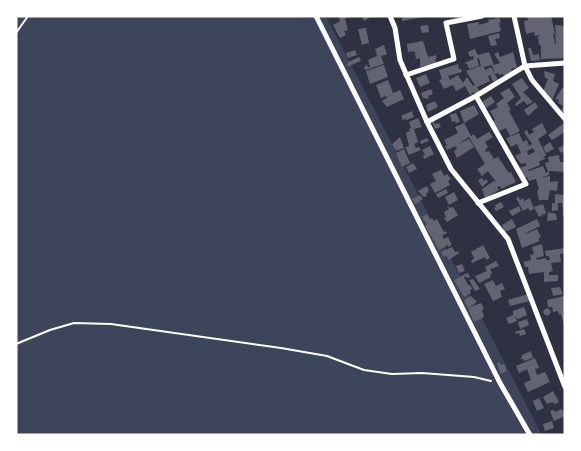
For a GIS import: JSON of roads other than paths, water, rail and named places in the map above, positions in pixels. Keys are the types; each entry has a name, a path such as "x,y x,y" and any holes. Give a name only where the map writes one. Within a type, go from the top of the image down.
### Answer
{"street":[{"path":"316,16 500,383 530,435"},
{"path":"390,16 395,28 400,60 427,122 451,170 508,239 565,387"},
{"path":"406,75 454,59 446,23 482,16"},
{"path":"514,16 525,66 532,80 565,119"},
{"path":"427,122 476,96 525,66 565,63"},
{"path":"476,96 526,184 478,203"}]}
